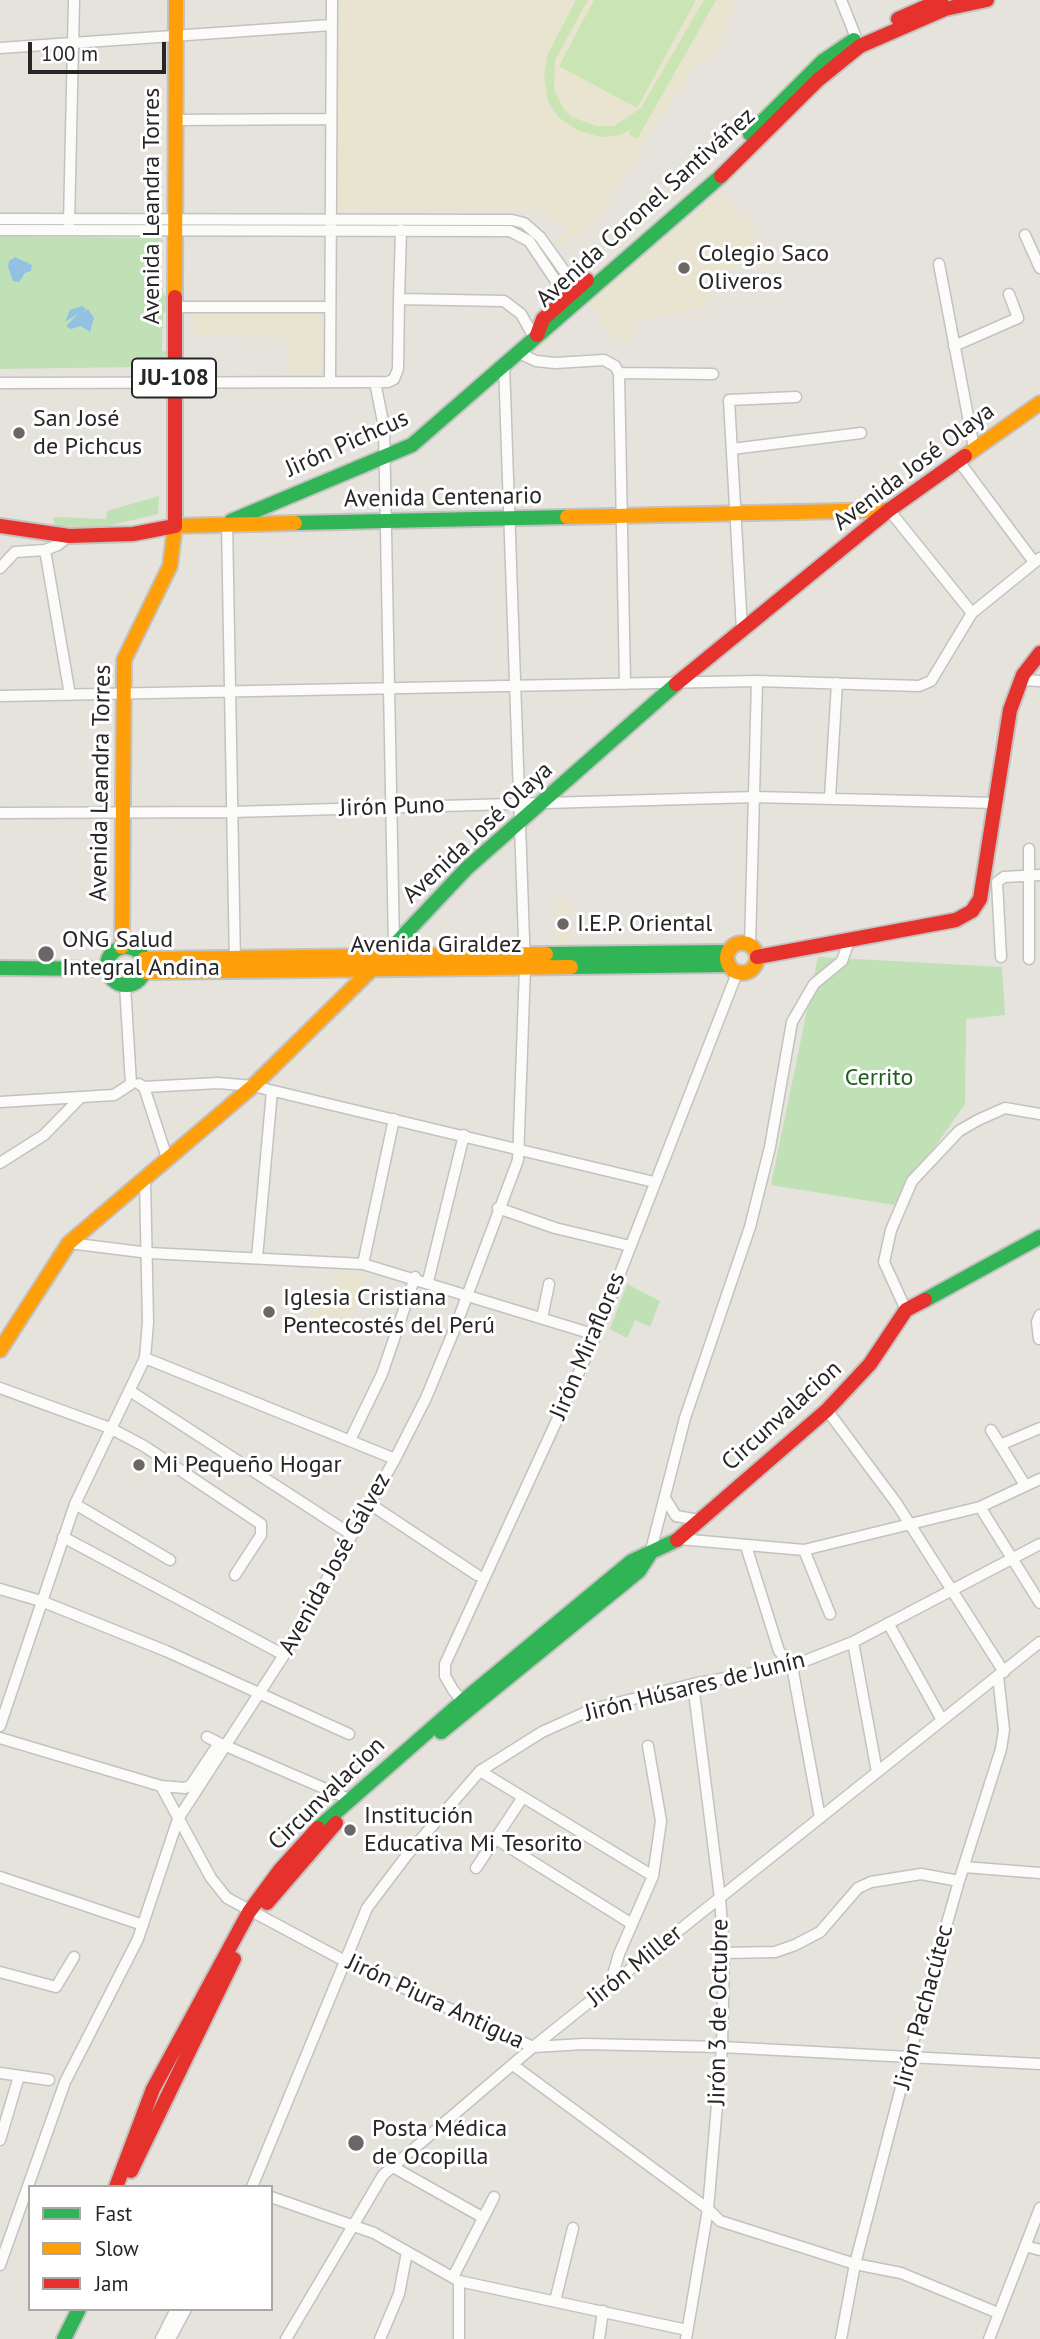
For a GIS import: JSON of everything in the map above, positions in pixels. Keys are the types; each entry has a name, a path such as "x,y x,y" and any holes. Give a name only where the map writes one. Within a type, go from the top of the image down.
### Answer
{"street":[{"path":"69,230 74,0"},
{"name":"Avenida Leandra Torres","path":"122,947 124,660 168,572 175,526 176,0"},
{"path":"330,382 332,0"},
{"path":"841,0 858,42"},
{"name":"Avenida Coronel Santiváñez","path":"535,336 574,297 703,194 858,42 940,0"},
{"name":"Avenida Coronel Santiváñez","path":"858,42 945,9 988,0"},
{"path":"0,48 331,25"},
{"path":"176,120 331,119"},
{"path":"0,219 69,219 174,226"},
{"path":"0,230 512,220 524,223 540,237 574,297"},
{"path":"331,224 401,230 510,231 529,241 574,297"},
{"path":"0,383 375,382 394,379 398,369 401,230"},
{"path":"1025,235 1040,268"},
{"path":"939,264 974,448"},
{"path":"954,346 1018,318 1009,294"},
{"path":"399,299 504,301 521,314 535,336"},
{"path":"174,307 330,307"},
{"name":"Jirón Pichcus","path":"227,523 412,445 535,336"},
{"path":"517,352 536,361 555,363 604,360 615,366 619,373 625,684"},
{"name":"Avenida José Gálvez","path":"28,2185 65,2082 143,1926 178,1819 223,1745 284,1655 395,1458 425,1398 467,1296 520,1148 524,962 504,364"},
{"path":"619,373 713,374"},
{"path":"375,382 382,410 387,522 394,946"},
{"path":"742,630 729,400 796,397"},
{"name":"Avenida José Olaya","path":"0,1350 69,1243 253,1086 394,946 467,868 677,683 889,510 1040,403"},
{"path":"732,449 861,433"},
{"path":"0,696 757,681 919,686 931,681 972,613 1037,560 958,460"},
{"path":"889,510 972,613"},
{"name":"Avenida Centenario","path":"0,526 69,536 133,534 175,526 227,523 509,520 889,510"},
{"path":"227,523 235,964"},
{"path":"0,568 15,552 45,550 58,545 69,536"},
{"path":"45,550 71,695"},
{"path":"753,951 849,941 956,920 972,911 980,899 1010,710 1022,680 1040,653"},
{"path":"1022,680 1040,681"},
{"path":"731,963 752,970 757,681"},
{"path":"830,798 837,683"},
{"name":"Jirón Puno","path":"0,813 233,811 755,797 995,803"},
{"path":"1029,849 1034,876 1029,959"},
{"path":"1001,957 997,924 997,881 1004,877 1034,876"},
{"path":"650,1554 685,1418 750,1227 770,1147 792,1022 814,984 842,961 849,941"},
{"name":"Avenida Giraldez","path":"144,966 378,962 731,963 737,944 753,951"},
{"path":"0,968 102,969 114,981 125,985 137,982 144,966 136,950 122,947 110,955 102,969"},
{"name":"Jirón Miraflores","path":"466,1705 445,1676 445,1664 596,1335 654,1182 731,963"},
{"path":"125,985 131,1084"},
{"path":"131,1084 144,1087 218,1083 253,1086 654,1182"},
{"path":"0,1102 119,1094 131,1084"},
{"path":"144,1087 168,1161"},
{"path":"257,1258 272,1091"},
{"path":"0,1163 44,1135 80,1098"},
{"path":"906,1310 884,1262 891,1230 912,1181 936,1159 948,1141 969,1125 1005,1108 1040,1114"},
{"path":"363,1264 394,1119"},
{"path":"428,1281 464,1135"},
{"path":"0,1726 75,1504 145,1358 149,1253 145,1180"},
{"path":"498,1208 555,1228 630,1246"},
{"name":"Circunvalacion","path":"127,2185 134,2159 252,1914 309,1851 356,1803 632,1561 679,1539 827,1410 870,1364 906,1310 1040,1236"},
{"path":"69,1243 149,1253 363,1264 415,1277 467,1296 596,1335"},
{"path":"350,1440 382,1374 415,1277"},
{"path":"542,1318 549,1284"},
{"path":"1039,1339 1037,1322 1040,1315"},
{"path":"145,1358 395,1458"},
{"path":"0,1388 110,1428 144,1446 261,1524 261,1535 235,1576"},
{"path":"130,1391 352,1535"},
{"path":"827,1410 909,1523 1001,1674"},
{"path":"1000,1445 1040,1428"},
{"path":"990,1430 1025,1485"},
{"path":"679,1539 804,1550 980,1507 1040,1479"},
{"path":"665,1498 676,1516 699,1520"},
{"path":"75,1504 170,1560"},
{"path":"370,1504 477,1575"},
{"path":"980,1507 1040,1603"},
{"path":"63,1537 284,1655"},
{"name":"Jirón Húsares de Junín","path":"253,2185 343,1960 367,1908 407,1855 480,1771 542,1732 593,1709 693,1684 792,1666 853,1642 1040,1544"},
{"path":"746,1546 779,1651 792,1666 820,1818"},
{"path":"804,1550 830,1614"},
{"path":"0,1589 41,1601 166,1651 349,1734"},
{"path":"888,1623 942,1720"},
{"path":"853,1642 877,1772"},
{"name":"Jirón Miller","path":"286,2339 383,2175 533,2047 1040,1643"},
{"name":"Jirón Pachacútec","path":"841,2339 855,2264 909,2057 959,1881 1001,1749 1004,1730 1001,1674"},
{"name":"Jirón 3 de Octubre","path":"687,2334 708,2209 722,2047 724,1953 720,1898 693,1684"},
{"name":"Circunvalacion","path":"117,2185 153,2089 279,1870 349,1799 466,1705"},
{"path":"207,1737 349,1799"},
{"path":"0,1738 162,1786 189,1787 223,1745"},
{"path":"610,1985 612,1972 653,1877 660,1821 648,1746"},
{"path":"480,1771 653,1877"},
{"name":"Jirón Piura Antigua","path":"162,1786 211,1878 227,1898 252,1914 343,1960 533,2047 584,2044 722,2047 1040,2064"},
{"path":"476,1868 523,1797"},
{"path":"496,1839 632,1924"},
{"path":"964,1867 1040,1874"},
{"path":"724,1953 775,1952 795,1945 820,1932 858,1888 871,1882 921,1874 959,1881"},
{"path":"0,1877 143,1926"},
{"path":"0,1972 56,1987 74,1958"},
{"path":"513,2064 708,2209 720,2221 855,2264 901,2273 998,2312"},
{"path":"0,2073 49,2080"},
{"path":"0,2140 19,2076"},
{"path":"393,2167 482,2217"},
{"name":"Avenida José Gálvez","path":"0,2265 28,2186"},
{"path":"459,2339 456,2279 482,2217 494,2197"},
{"path":"273,2198 374,2233 456,2279 687,2334"},
{"path":"989,2339 1040,2208"},
{"path":"555,2301 573,2228"},
{"path":"1024,2246 1040,2250"},
{"path":"380,2339 399,2294 407,2252"},
{"path":"53,2339 68,2311"},
{"path":"64,2339 78,2311"},
{"path":"161,2339 175,2311"},
{"path":"170,2339 185,2311"},
{"path":"599,2339 603,2312"}],"shaded area":[{"path":"336,0 735,0 719,50 694,67 595,220 558,248 554,239 567,233 564,226 536,209 335,210"},
{"name":"Colegio Saco Oliveros","path":"719,192 744,221 749,217 773,270 749,266 727,269 713,277 708,288 710,306 638,321 630,344 610,336 590,304 592,300"},
{"path":"193,310 322,310 322,373 319,376 289,375 287,337 193,336"},
{"name":"I.E.P. Oriental","path":"556,900 572,901 569,948 554,947"},
{"path":"334,1270 367,1273 348,1330 310,1327 315,1296 332,1297"},
{"name":"Mi Pequeño Hogar","path":"139,1454 148,1459 139,1477 129,1472"}],"green space":[{"path":"576,0 588,0 555,60 554,89 563,108 572,117 596,126 614,126 641,108 704,0 716,0 637,139 629,135 631,130 616,136 600,137 577,130 558,117 548,102 544,76 547,56"},
{"path":"594,0 696,0 637,108 559,66"},
{"path":"0,236 160,238 164,241 161,244 162,291 168,299 163,315 162,351 167,352 161,367 142,374 137,367 0,369"},
{"path":"159,496 158,514 104,527 55,526 53,517 106,519 107,511"},
{"name":"Cerrito","path":"818,957 1002,967 1005,1015 966,1019 965,1104 894,1205 771,1185"},
{"path":"627,1284 660,1301 650,1327 635,1320 627,1338 610,1329"}],"water":[{"path":"15,257 32,265 31,271 25,273 19,282 13,281 8,267 9,261"},
{"path":"82,306 86,309 80,314 88,309 94,318 90,332 81,326 71,329 66,326 79,313 65,322 70,310"}],"traffic: fast":[{"path":"750,134 823,61 854,40"},
{"path":"231,521 412,445 721,176"},
{"path":"295,523 567,517"},
{"path":"369,972 467,868 676,684"},
{"path":"126,947 140,952 145,966 140,980 126,985 112,980 107,966 112,952 126,947"},
{"path":"546,954 728,952"},
{"path":"571,967 728,965"},
{"path":"0,968 106,969"},
{"path":"925,1300 1040,1237"},
{"path":"318,1828 463,1701 632,1561 677,1540"},
{"path":"441,1732 639,1571 650,1554"},
{"path":"64,2339 78,2311"}],"traffic: slow":[{"path":"175,297 176,0"},
{"path":"965,456 1040,403"},
{"path":"567,517 889,510"},
{"path":"122,947 124,660 170,566 175,526 295,523"},
{"path":"742,943 753,947 757,958 753,969 742,973 731,969 727,958 731,947 742,943"},
{"path":"144,959 546,954"},
{"path":"145,972 571,967"},
{"path":"0,1350 69,1243 253,1086 369,972"}],"traffic: jam":[{"path":"898,19 941,0"},
{"path":"721,176 818,80 860,46 945,9 987,0"},
{"path":"537,335 543,319 587,280"},
{"path":"0,526 69,536 133,534 175,526 175,297"},
{"path":"676,684 889,510 965,456"},
{"path":"757,957 956,920 972,911 980,899 1010,710 1023,675 1040,653"},
{"path":"677,1540 827,1410 870,1364 906,1310 925,1300"},
{"path":"267,1903 336,1823"},
{"path":"117,2185 153,2089 249,1912 280,1870 318,1828"},
{"path":"131,2171 234,1959"}],"place":[{"name":"Colegio Saco Oliveros","path":"684,268"},
{"name":"San José de Pichcus","path":"19,433"},
{"name":"I.E.P. Oriental","path":"563,924"},
{"name":"ONG Salud Integral Andina","path":"46,954"},
{"name":"Iglesia Cristiana Pentecostés del Perú","path":"269,1312"},
{"name":"Mi Pequeño Hogar","path":"139,1465"},
{"name":"Institución Educativa Mi Tesorito","path":"350,1830"},
{"name":"Posta Médica de Ocopilla","path":"356,2143"}]}
